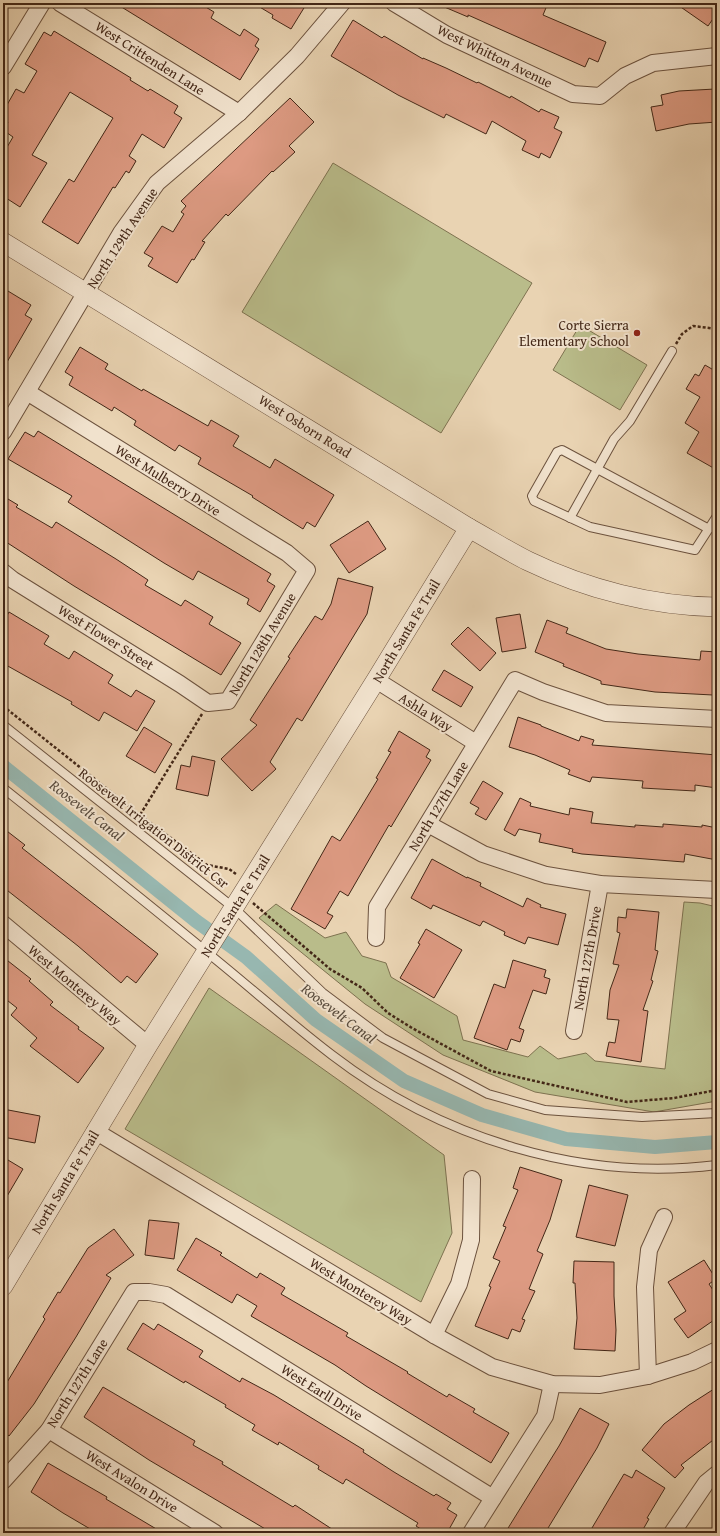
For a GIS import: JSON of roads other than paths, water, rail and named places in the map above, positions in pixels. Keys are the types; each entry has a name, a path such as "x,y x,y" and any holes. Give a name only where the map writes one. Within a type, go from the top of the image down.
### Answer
{"street":[{"path":"3,67 42,3"},
{"name":"West Crittenden Lane","path":"60,3 239,113"},
{"name":"North 129th Avenue","path":"3,432 121,233 157,183 239,113 297,56 342,3"},
{"name":"West Whitton Avenue","path":"394,3 447,35 573,94 600,96 625,76 653,63 717,56"},
{"name":"West Osborn Road","path":"3,242 469,528 527,561 571,579 615,593 658,602 717,607"},
{"name":"West Mulberry Drive","path":"27,392 287,553 307,570"},
{"name":"North Santa Fe Trail","path":"3,1286 95,1131 469,528"},
{"name":"North 128th Avenue","path":"208,703 228,701 307,570"},
{"name":"West Flower Street","path":"3,572 13,580 208,703"},
{"name":"Ashla Way","path":"376,680 476,743"},
{"name":"North 127th Lane","path":"376,938 377,907 515,680 543,692 606,713 717,719"},
{"path":"428,824 483,854 546,875 600,884 717,890"},
{"name":"North 127th Drive","path":"574,1031 600,884"},
{"name":"West Monterey Way","path":"3,924 148,1045"},
{"name":"West Monterey Way","path":"95,1131 434,1335 492,1367 552,1384 600,1385 648,1376 692,1362 717,1350"},
{"path":"434,1335 460,1284 472,1240 472,1179"},
{"path":"648,1376 645,1287 649,1250 664,1217"},
{"name":"North 127th Lane","path":"3,1481 49,1430 134,1292 149,1292"},
{"name":"West Earll Drive","path":"149,1292 166,1295 493,1498"},
{"path":"471,1533 545,1416 552,1384"},
{"name":"West Avalon Drive","path":"49,1430 215,1533"},
{"path":"672,1533 706,1483 717,1474"}],"lane":[{"path":"570,518 614,439 630,421 672,351"},
{"path":"709,529 562,450 557,452 532,496 534,501 590,527 695,550 709,529 717,516"},
{"name":"Roosevelt Irrigation District Csr","path":"3,725 239,900 323,993 383,1038 488,1094 545,1110 642,1117 717,1113"},
{"path":"3,788 208,948 331,1055 360,1076 423,1112 476,1135 529,1152 594,1166 644,1170 684,1169 717,1165"}],"waterway":[{"name":"Roosevelt Canal","path":"3,766 196,921 246,957 316,1020 404,1081 482,1115 566,1139 655,1147 717,1142"}],"place":[{"name":"Corte Sierra Elementary School","path":"637,333"}]}
